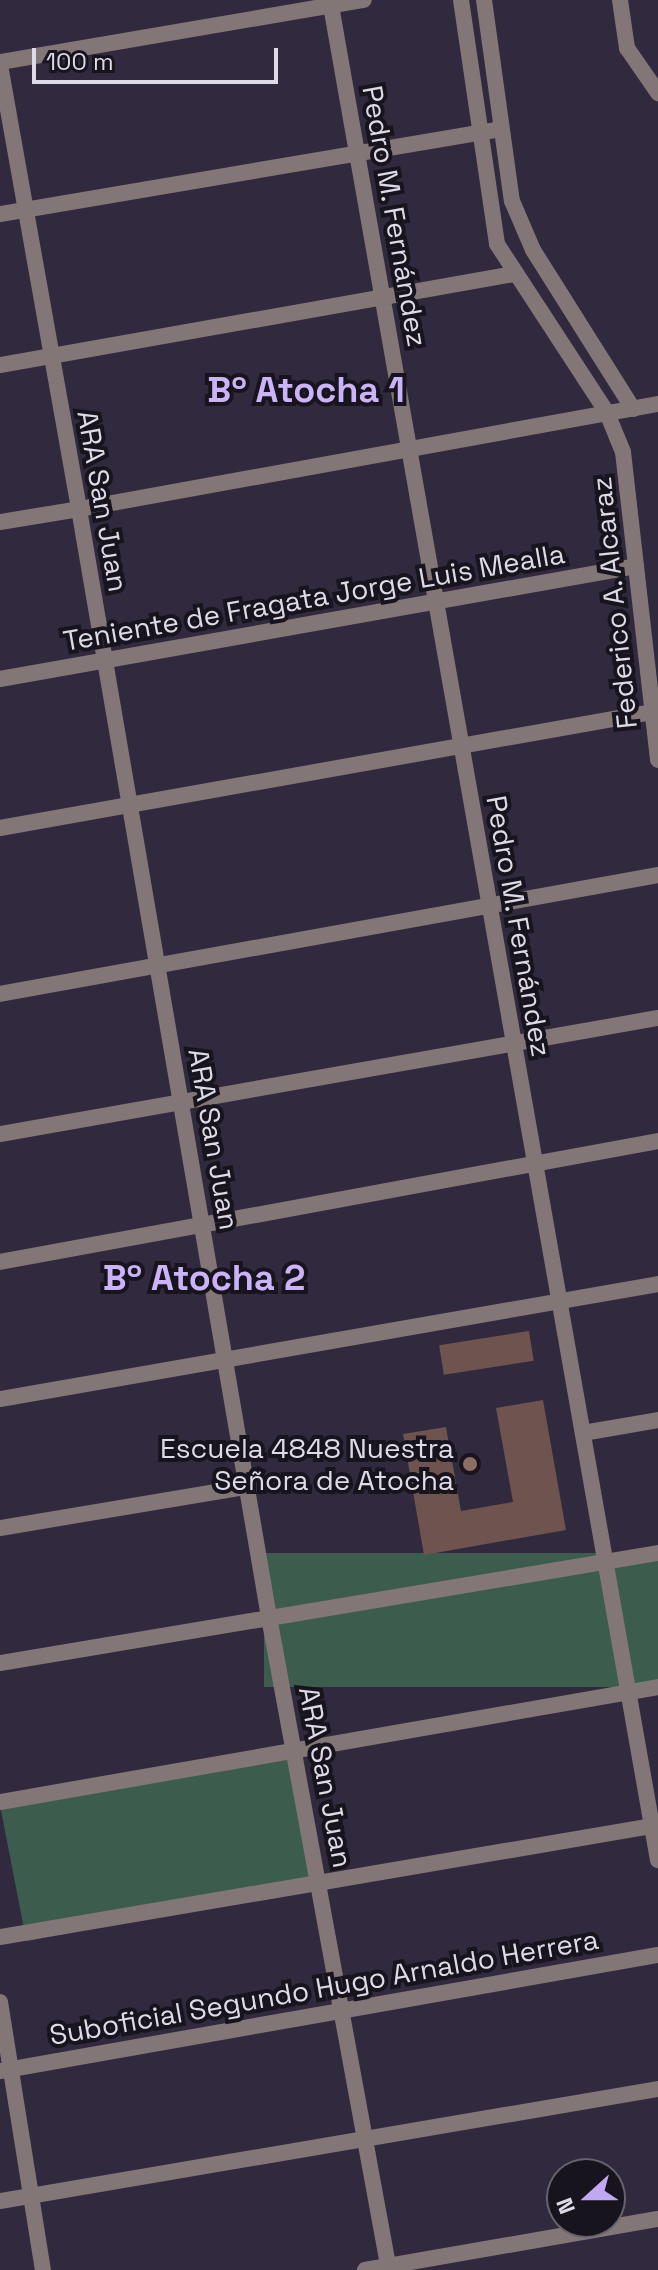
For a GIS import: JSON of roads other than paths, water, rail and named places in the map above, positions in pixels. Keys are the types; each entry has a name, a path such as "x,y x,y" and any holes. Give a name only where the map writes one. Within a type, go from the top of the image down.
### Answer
{"street":[{"path":"0,63 331,3 364,0"},
{"name":"Federico A. Alcaraz","path":"461,0 490,224 514,274 607,413 623,452 658,760"},
{"path":"484,0 512,201 524,232 633,409"},
{"path":"620,0 627,48 658,93"},
{"name":"Pedro M. Fernández","path":"331,3 628,1692 655,1825 658,1860"},
{"name":"ARA San Juan","path":"0,63 155,963 250,1486 269,1617 321,1886 388,2268"},
{"path":"0,214 501,129"},
{"path":"0,365 514,274"},
{"path":"0,522 658,404"},
{"name":"Teniente de Fragata Jorge Luis Mealla","path":"0,679 636,566"},
{"path":"0,828 652,712"},
{"path":"0,994 155,963 658,875"},
{"path":"0,1134 658,1018"},
{"path":"0,1262 658,1141"},
{"path":"0,1399 658,1284"},
{"path":"583,1433 658,1420"},
{"path":"0,1528 250,1486"},
{"path":"0,1663 658,1553"},
{"path":"0,1802 658,1687"},
{"path":"0,1937 321,1886 655,1825"},
{"name":"Suboficial Segundo Hugo Arnaldo Herrera","path":"5,2070 658,1955"},
{"path":"0,2002 5,2070 43,2270"},
{"path":"0,2201 658,2089"},
{"path":"365,2270 658,2219"}],"place":[{"name":"Escuela 4848 Nuestra Señora de Atocha","path":"470,1464"}],"district":[{"name":"Bº Atocha 1","path":"306,391"},
{"name":"Bº Atocha 2","path":"204,1279"}]}
